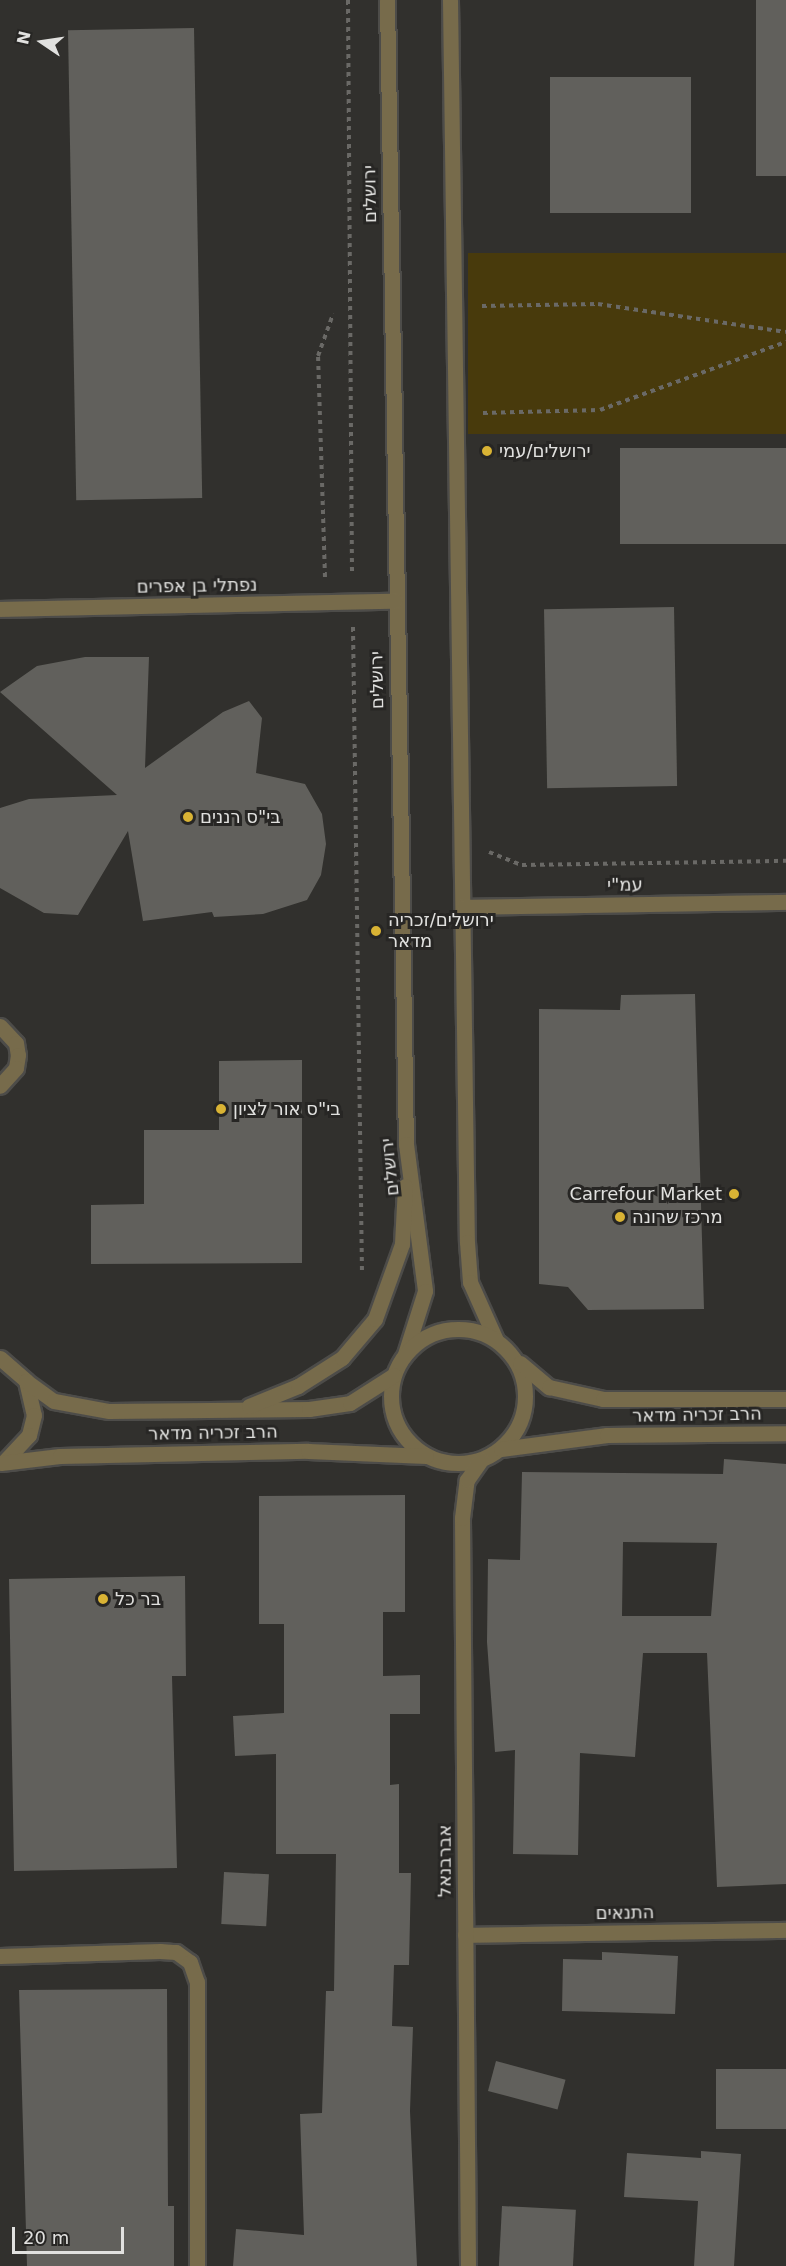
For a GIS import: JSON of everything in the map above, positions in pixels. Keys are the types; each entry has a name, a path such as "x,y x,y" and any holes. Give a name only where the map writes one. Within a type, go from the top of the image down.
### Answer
{"street":[{"name":"ירושלים","path":"387,0 395,601 406,1144 425,1291 405,1354"},
{"path":"450,0 461,841 470,1282 496,1340"},
{"name":"נפתלי בן אפרים","path":"0,609 395,601"},
{"name":"עמ\"י","path":"464,907 786,903"},
{"path":"0,1026 16,1043 18,1055 16,1068 0,1086"},
{"path":"243,1409 297,1386 342,1358 375,1319 402,1244 406,1144"},
{"path":"459,1328 496,1340 514,1356 526,1394 524,1415 501,1449 481,1460 462,1464 426,1456 399,1430 393,1412 394,1375 405,1354 429,1335 459,1328"},
{"name":"הרב זכריה מדאר","path":"514,1356 549,1387 603,1399 786,1399"},
{"name":"הרב זכריה מדאר","path":"0,1358 54,1401 77,1408 243,1409 350,1403 394,1375"},
{"path":"1,1464 29,1435 34,1415 26,1381"},
{"name":"הרב זכריה מדאר","path":"501,1449 607,1435 786,1434"},
{"name":"הרב זכריה מדאר","path":"1,1464 60,1456 297,1451 426,1456"},
{"name":"אברבנאל","path":"468,2266 462,1518 466,1480 481,1460"},
{"name":"התנאים","path":"465,1935 786,1930"},
{"path":"0,1956 160,1951 176,1952 190,1962 197,1982 197,2266"}],"path":[{"path":"348,0 352,602 362,1283"},
{"path":"482,306 598,304 786,332"},
{"path":"326,602 318,356 333,314"},
{"path":"455,411 524,415 600,410 786,342"},
{"path":"461,841 522,865 786,861"}],"shaded area":[{"path":"468,253 786,253 786,434 468,434"}],"building":[{"path":"756,0 786,0 786,176 756,176"},
{"path":"194,28 202,498 76,500 68,30"},
{"path":"550,77 691,77 691,213 550,213"},
{"path":"620,448 786,448 786,544 620,544"},
{"path":"674,607 677,786 547,788 544,609"},
{"name":"בי\"ס רננים","path":"85,657 149,657 145,768 223,712 249,701 262,718 256,773 305,784 322,814 326,844 321,875 307,900 263,914 214,917 212,912 143,921 128,831 78,915 44,913 0,888 0,808 29,799 117,795 0,692 37,666"},
{"name":"מרכז שרונה","path":"695,994 704,1309 588,1310 568,1287 539,1284 539,1009 620,1010 621,995"},
{"name":"בי\"ס אור לציון","path":"302,1060 302,1263 91,1264 91,1205 144,1204 144,1130 219,1130 219,1061"},
{"path":"724,1459 786,1464 786,1884 717,1887 707,1653 643,1653 635,1757 580,1753 578,1855 513,1854 515,1750 495,1752 487,1642 488,1559 520,1560 522,1472 723,1474","holes":["623,1542 717,1543 711,1616 622,1616"]},
{"path":"405,1495 405,1612 383,1612 383,1676 420,1675 420,1714 390,1714 390,1785 399,1784 399,1873 411,1873 409,1965 394,1965 392,2026 413,2027 410,2111 417,2266 233,2266 236,2229 304,2235 300,2114 322,2113 326,1991 334,1991 336,1854 276,1854 276,1754 235,1756 233,1716 284,1713 284,1624 259,1624 259,1496"},
{"path":"185,1576 186,1676 172,1676 177,1868 14,1871 9,1579"},
{"path":"224,1872 269,1874 266,1926 221,1924"},
{"path":"602,1952 678,1956 675,2014 562,2011 563,1959 602,1960"},
{"path":"167,1989 168,2206 174,2206 174,2266 27,2266 19,1990"},
{"path":"496,2061 566,2080 558,2110 488,2091"},
{"path":"716,2069 786,2069 786,2129 716,2129"},
{"path":"701,2151 741,2154 734,2266 694,2266 698,2201 624,2197 627,2153 701,2158"},
{"path":"502,2206 576,2210 573,2266 499,2266"}],"place":[{"name":"ירושלים/עמי","path":"487,451"},
{"name":"בי\"ס רננים","path":"188,817"},
{"name":"ירושלים/זכריה מדאר","path":"376,931"},
{"name":"בי\"ס אור לציון","path":"221,1109"},
{"name":"Carrefour Market","path":"734,1194"},
{"name":"מרכז שרונה","path":"620,1217"},
{"name":"בר כל","path":"103,1599"}]}
